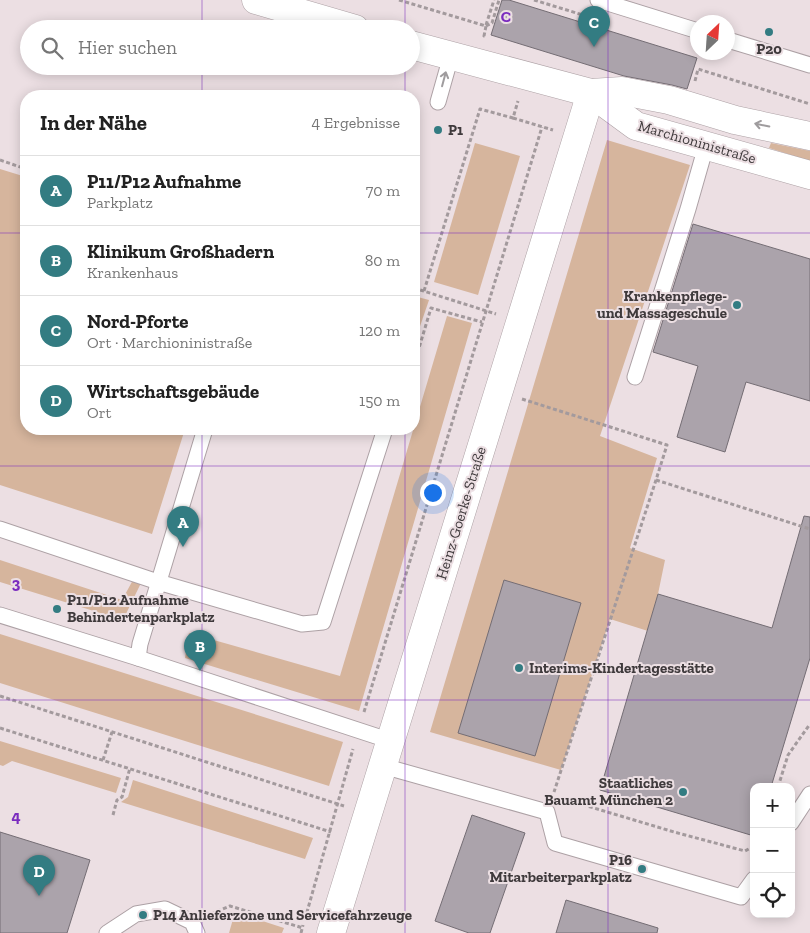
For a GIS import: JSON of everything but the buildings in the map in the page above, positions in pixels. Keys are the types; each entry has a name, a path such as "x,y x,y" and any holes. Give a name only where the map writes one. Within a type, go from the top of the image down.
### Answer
{"street":[{"path":"256,0 324,20"},
{"name":"Marchioninistraße","path":"420,47 591,93 622,91 669,100 735,120 810,136"},
{"name":"Marchioninistraße","path":"591,93 636,126 810,175"},
{"name":"Heinz-Goerke-Straße","path":"320,931 357,850 591,93"}],"lane":[{"path":"598,0 690,29"},
{"path":"735,42 810,65"},
{"path":"438,102 451,56"},
{"path":"635,377 706,146"},
{"path":"138,658 140,644 158,582 203,435"},
{"path":"0,529 158,582 302,624 323,622 383,435"},
{"path":"0,615 138,658 358,731 387,754 547,812 555,843 741,897 750,885"},
{"path":"795,817 810,794"},
{"path":"107,933 136,914 165,909 194,927"}],"path":[{"path":"399,0 486,26 492,23 499,1"},
{"path":"492,38 484,36 494,0"},
{"path":"424,291 480,109 513,118 526,76"},
{"path":"301,933 358,731 542,127"},
{"path":"0,160 20,166"},
{"path":"420,290 476,308"},
{"path":"420,345 431,308 482,322"},
{"path":"498,392 666,445 547,812"},
{"path":"656,480 810,529"},
{"path":"0,696 368,814"},
{"path":"779,783 788,755 810,724"},
{"path":"0,728 330,831 357,850"},
{"path":"104,760 112,732"},
{"path":"113,815 117,800 122,797 130,768"},
{"path":"552,795 674,832 745,851 750,848"},
{"path":"194,927 230,906 302,928 320,931"}],"shaded area":[{"path":"607,140 690,165 600,436 657,458 630,548 665,560 648,631 610,619 561,770 430,732"},
{"path":"475,143 520,156 478,295 434,282"},
{"path":"771,143 810,151 810,161 769,148"},
{"path":"0,169 20,175 20,435 183,435 152,534 0,485"},
{"path":"420,298 429,300 420,326"},
{"path":"447,316 472,323 359,711 185,658 189,633 340,676 412,435 420,435 420,407"},
{"path":"0,560 122,600 133,580 141,583 123,620 0,582"},
{"path":"0,634 343,742 329,786 0,683"},
{"path":"0,741 121,778 116,793 12,761 3,766 0,765"},
{"path":"133,780 313,838 305,859 121,802 128,797"},
{"path":"235,912 284,928 282,933 229,933"}],"place":[{"name":"P20","path":"769,32"},
{"name":"Nord-Pforte","path":"594,47"},
{"name":"P1","path":"438,130"},
{"name":"Krankenpflege- und Massageschule","path":"737,305"},
{"name":"P11/P12 Aufnahme","path":"183,547"},
{"name":"P11/P12 Aufnahme Behindertenparkplatz","path":"57,609"},
{"name":"Interims-Kindertagesstätte","path":"519,668"},
{"name":"Klinikum Großhadern","path":"200,671"},
{"name":"Staatliches Bauamt München 2","path":"683,792"},
{"name":"P16 Mitarbeiterparkplatz","path":"642,869"},
{"name":"Wirtschaftsgebäude","path":"39,896"},
{"name":"P14 Anlieferzone und Servicefahrzeuge","path":"143,915"}]}
